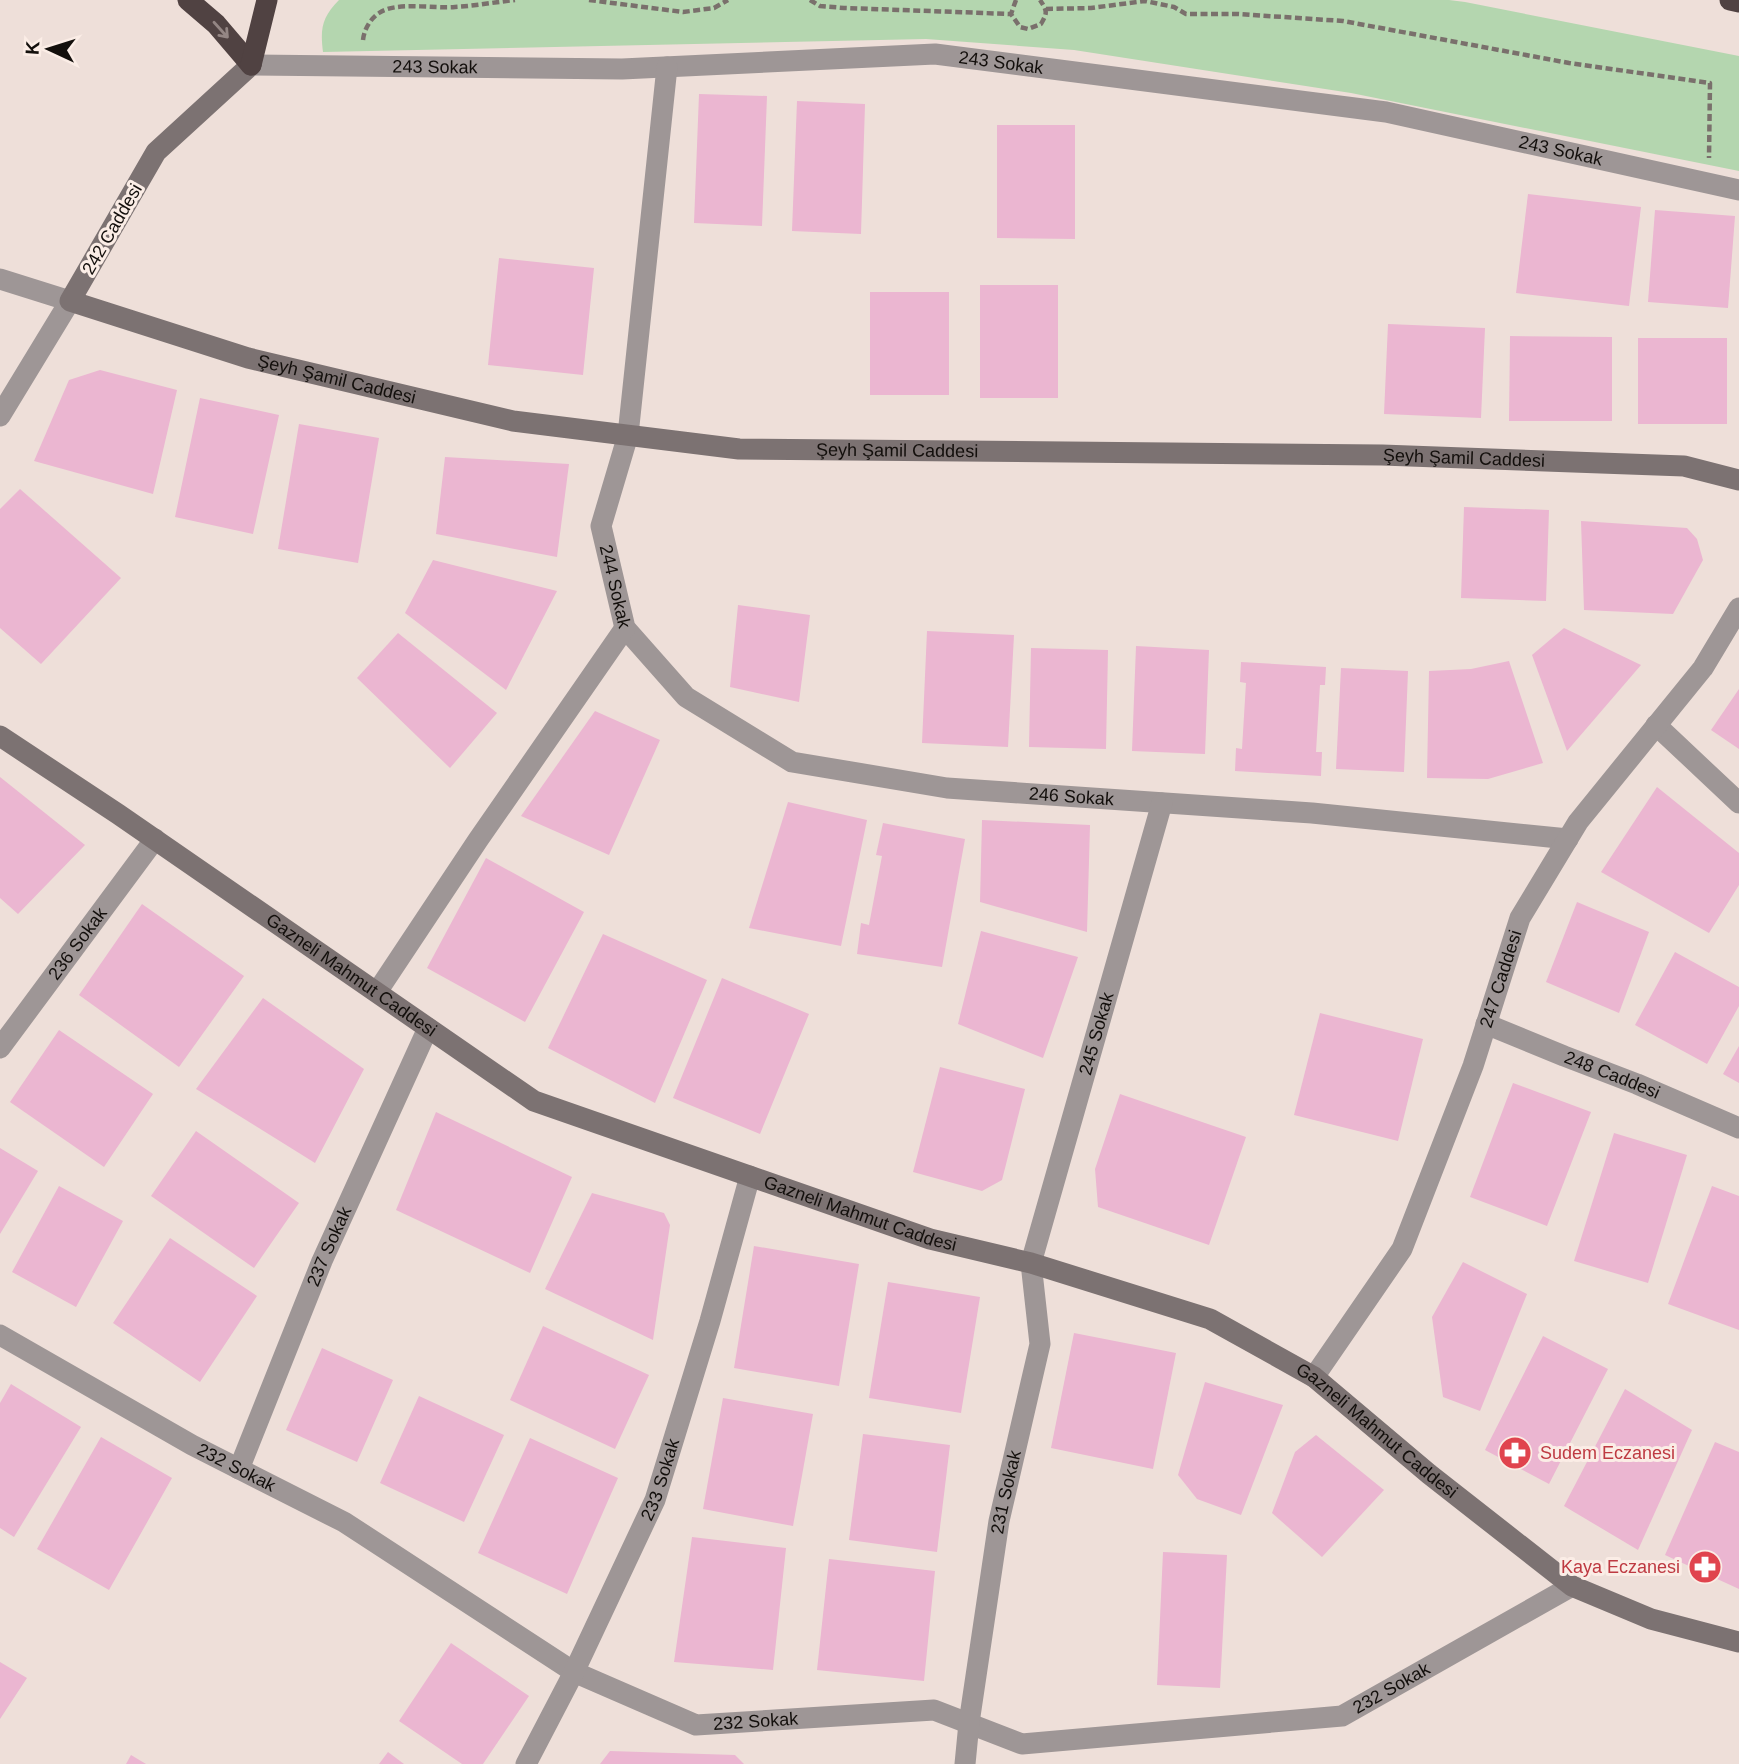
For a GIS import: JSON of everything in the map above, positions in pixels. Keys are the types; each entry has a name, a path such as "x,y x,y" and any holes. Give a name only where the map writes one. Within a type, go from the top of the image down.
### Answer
{"highway":[{"path":"188,0 216,24 251,65"},
{"path":"251,65 267,0"},
{"path":"1730,0 1739,2"}],"street":[{"name":"243 Sokak","path":"251,65 622,69 934,54 1386,112 1739,190"},
{"name":"242 Caddesi","path":"0,416 71,300 156,152 251,65"},
{"name":"244 Sokak","path":"377,992 478,840 625,628 601,526 628,435 667,67"},
{"path":"0,279 71,300"},
{"name":"Şeyh Şamil Caddesi","path":"71,300 248,358 513,421 739,449 1382,455 1684,466 1739,480"},
{"name":"247 Caddesi","path":"1314,1377 1402,1249 1473,1066 1520,918 1578,822 1703,668 1739,608"},
{"name":"246 Sokak","path":"625,628 686,698 792,762 947,788 1312,813 1568,839"},
{"path":"1656,725 1739,803"},
{"name":"Gazneli Mahmut Caddesi","path":"0,736 155,839 534,1101 930,1239 1031,1263 1210,1319 1314,1377 1429,1474 1572,1586 1651,1619 1739,1642"},
{"name":"245 Sokak","path":"1031,1263 1162,803"},
{"name":"236 Sokak","path":"0,1048 155,839"},
{"name":"248 Caddesi","path":"1486,1024 1739,1128"},
{"name":"237 Sokak","path":"239,1469 322,1261 428,1028"},
{"name":"233 Sokak","path":"526,1764 574,1672 655,1500 710,1321 750,1176"},
{"name":"231 Sokak","path":"965,1764 999,1521 1040,1344 1031,1263"},
{"name":"232 Sokak","path":"0,1335 192,1445 344,1522 574,1672 696,1726 933,1710 1022,1744 1342,1716 1572,1586"}],"path":[{"path":"360,66 364,33 380,11 398,7 454,7 515,0"},
{"path":"589,0 683,12 714,8 729,0"},
{"path":"810,0 820,6 844,8 1011,14"},
{"path":"1011,14 1016,0"},
{"path":"1011,14 1020,27 1028,29 1041,24 1046,9 1040,0"},
{"path":"1046,9 1091,8 1145,2 1174,6 1186,14 1343,21 1569,63 1710,83 1709,183"}],"green space":[{"path":"339,0 1449,0 1739,56 1739,171 1351,93 1074,50 926,39 323,52 324,24 329,12"}],"building":[{"path":"699,94 767,96 762,226 694,223"},
{"path":"797,101 865,104 861,234 792,231"},
{"path":"997,125 1075,125 1075,239 997,238"},
{"path":"1528,194 1641,207 1629,306 1516,293"},
{"path":"1655,210 1735,216 1728,308 1648,302"},
{"path":"499,258 594,268 583,375 488,365"},
{"path":"980,285 1058,285 1058,398 980,398"},
{"path":"870,292 949,292 949,395 870,395"},
{"path":"1388,324 1485,328 1481,418 1384,414"},
{"path":"1510,336 1612,337 1612,421 1509,421"},
{"path":"1638,338 1727,338 1727,424 1638,424"},
{"path":"100,370 177,390 153,494 34,461 69,380"},
{"path":"200,398 279,415 253,534 175,517"},
{"path":"299,424 379,438 358,563 278,549"},
{"path":"445,457 569,464 557,557 436,534"},
{"path":"20,489 121,578 41,664 0,628 0,509"},
{"path":"1464,507 1549,510 1546,601 1461,598"},
{"path":"1581,521 1687,528 1697,539 1703,560 1673,614 1584,610"},
{"path":"433,560 557,591 506,690 405,613"},
{"path":"738,605 810,615 799,702 730,687"},
{"path":"1564,628 1641,665 1567,751 1532,655"},
{"path":"927,631 1014,635 1008,747 922,743"},
{"path":"398,633 497,713 450,768 357,678"},
{"path":"1136,646 1209,650 1205,754 1132,751"},
{"path":"1031,648 1108,650 1106,749 1029,747"},
{"path":"1509,661 1543,763 1488,779 1427,778 1429,671 1471,669"},
{"path":"1241,662 1326,667 1325,685 1320,685 1316,752 1322,752 1321,776 1235,771 1236,748 1242,749 1246,683 1240,682"},
{"path":"1341,668 1408,671 1404,772 1336,769"},
{"path":"1739,689 1739,749 1711,730"},
{"path":"595,711 660,740 609,855 521,816"},
{"path":"0,777 85,845 18,914 0,898"},
{"path":"1657,787 1739,853 1739,885 1709,933 1601,872"},
{"path":"788,802 867,820 841,946 749,928"},
{"path":"982,820 1090,825 1087,932 980,902"},
{"path":"883,823 965,839 942,967 857,954 861,923 869,925 882,856 876,855"},
{"path":"486,858 584,912 525,1022 427,968"},
{"path":"1577,902 1649,932 1619,1013 1546,982"},
{"path":"142,904 244,976 179,1067 79,995"},
{"path":"981,931 1078,957 1043,1058 958,1024"},
{"path":"603,934 707,980 655,1103 548,1048"},
{"path":"1675,952 1739,987 1739,1006 1707,1064 1635,1025"},
{"path":"722,978 809,1014 760,1134 673,1098"},
{"path":"263,998 364,1069 315,1163 196,1089"},
{"path":"1320,1013 1423,1039 1398,1141 1294,1115"},
{"path":"59,1030 153,1094 104,1167 10,1102"},
{"path":"1739,1046 1739,1083 1723,1074"},
{"path":"940,1067 1025,1089 1002,1180 982,1191 913,1172"},
{"path":"1513,1083 1591,1112 1547,1226 1470,1197"},
{"path":"1120,1094 1246,1137 1209,1245 1098,1207 1095,1169"},
{"path":"436,1112 572,1177 530,1273 396,1210"},
{"path":"196,1131 299,1203 254,1268 151,1196"},
{"path":"1614,1133 1687,1155 1648,1283 1574,1261"},
{"path":"0,1148 38,1171 0,1234"},
{"path":"59,1186 123,1221 76,1307 12,1272"},
{"path":"1712,1186 1739,1196 1739,1330 1668,1304"},
{"path":"592,1193 664,1213 670,1225 653,1340 545,1289"},
{"path":"170,1238 257,1296 200,1382 113,1323"},
{"path":"754,1246 859,1264 839,1386 734,1368"},
{"path":"1463,1262 1527,1294 1480,1411 1443,1397 1432,1317"},
{"path":"888,1282 980,1297 961,1413 869,1398"},
{"path":"543,1326 649,1375 615,1449 510,1400"},
{"path":"1074,1333 1176,1353 1153,1469 1051,1448"},
{"path":"1543,1336 1608,1369 1549,1484 1485,1450"},
{"path":"322,1348 393,1380 357,1462 286,1430"},
{"path":"1205,1382 1283,1405 1241,1515 1197,1499 1178,1475"},
{"path":"11,1384 81,1427 14,1537 0,1528 0,1403"},
{"path":"1625,1389 1692,1430 1638,1550 1564,1506"},
{"path":"419,1396 504,1435 464,1522 380,1483"},
{"path":"723,1398 813,1414 793,1526 703,1509"},
{"path":"863,1434 950,1445 937,1552 849,1540"},
{"path":"1316,1435 1384,1490 1322,1557 1272,1513 1295,1452"},
{"path":"101,1437 172,1478 109,1590 37,1549"},
{"path":"530,1438 618,1478 567,1594 478,1553"},
{"path":"1715,1442 1739,1452 1739,1589 1665,1555"},
{"path":"692,1537 786,1548 773,1670 674,1662"},
{"path":"1163,1552 1227,1555 1220,1688 1157,1685"},
{"path":"829,1559 935,1571 924,1681 817,1670"},
{"path":"451,1643 529,1696 483,1764 462,1764 399,1721"},
{"path":"0,1662 27,1678 0,1719"},
{"path":"610,1751 735,1755 744,1764 600,1764"},
{"path":"388,1752 404,1764 379,1764"},
{"path":"131,1755 146,1764 126,1764"}],"place":[{"name":"Sudem Eczanesi","path":"1515,1453"},
{"name":"Kaya Eczanesi","path":"1705,1567"}]}
